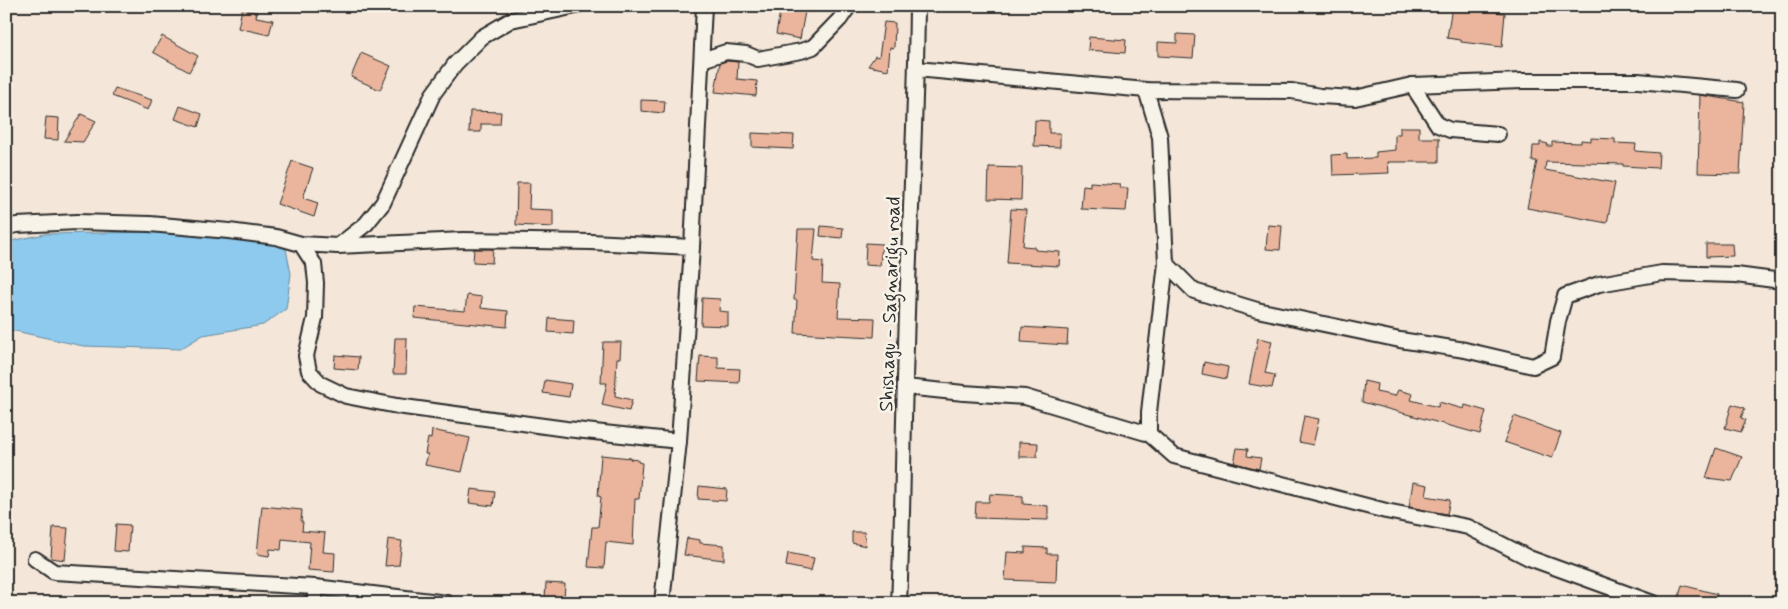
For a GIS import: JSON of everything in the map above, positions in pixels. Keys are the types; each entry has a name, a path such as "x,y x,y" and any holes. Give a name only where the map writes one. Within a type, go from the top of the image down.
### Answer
{"street":[{"path":"338,246 366,224 383,203 433,94 455,64 482,37 511,20 576,6"},
{"path":"662,603 679,441 692,247 704,6"},
{"path":"702,60 726,52 746,54 758,59 813,47 840,19 849,6"},
{"name":"Shishagu - Sagnarigu road","path":"899,603 917,6"},
{"path":"916,69 1146,90 1283,91 1355,98 1412,85 1522,81 1638,81 1737,90"},
{"path":"1412,85 1438,125 1450,130 1498,134"},
{"path":"1146,90 1160,137 1166,263 1149,412 1150,434"},
{"path":"6,227 77,222 150,224 276,236 301,244 338,246 462,240 591,242 692,247"},
{"path":"301,244 314,264 316,283 315,318 306,356 309,371 321,384 346,396 397,406 566,430 679,441"},
{"path":"1166,263 1194,291 1257,310 1400,340 1465,350 1533,366 1552,357 1558,321 1565,296 1599,284 1662,272 1736,275 1782,281"},
{"path":"905,387 1025,398 1150,434 1174,456 1386,511 1468,527 1529,558 1653,603"},
{"path":"35,558 54,572 315,587 439,602"},
{"path":"315,587 315,603"}],"water":[{"path":"156,232 268,239 286,249 291,274 286,309 263,325 203,335 180,349 83,346 6,329 6,242 45,234"}],"building":[{"path":"781,6 806,6 800,39 776,34"},
{"path":"1452,6 1505,13 1502,47 1461,42 1461,40 1447,38"},
{"path":"242,9 257,12 256,17 273,20 269,35 238,28"},
{"path":"884,22 895,23 894,48 890,47 888,70 868,66 875,56 879,57"},
{"path":"1177,34 1195,35 1193,58 1158,56 1158,42 1177,43"},
{"path":"162,36 198,56 189,72 153,52"},
{"path":"1089,37 1126,40 1125,53 1088,50"},
{"path":"361,53 391,66 380,90 351,77"},
{"path":"727,61 738,62 737,79 757,81 756,96 715,92 720,63"},
{"path":"115,88 152,100 148,110 112,96"},
{"path":"1700,95 1744,102 1740,174 1698,173"},
{"path":"641,100 665,101 664,113 641,111"},
{"path":"180,106 202,114 198,127 175,119"},
{"path":"470,111 501,112 500,124 481,124 481,132 469,132"},
{"path":"81,114 96,121 83,142 64,141"},
{"path":"46,117 59,118 58,140 44,139"},
{"path":"1035,120 1049,121 1049,133 1060,133 1060,147 1034,146"},
{"path":"1400,127 1419,127 1419,138 1439,138 1439,162 1388,162 1389,173 1333,175 1332,155 1347,154 1347,159 1376,158 1376,152 1395,150 1395,134 1400,134"},
{"path":"752,133 794,135 793,149 752,147"},
{"path":"1591,138 1615,139 1615,143 1636,144 1635,151 1659,153 1658,168 1623,166 1623,164 1546,162 1545,170 1615,183 1607,223 1527,208 1537,161 1532,161 1533,146 1540,146 1540,142 1548,144 1547,146 1552,146 1552,142 1581,143 1581,140 1591,141"},
{"path":"292,161 313,168 303,198 318,203 314,217 277,204"},
{"path":"989,167 1022,168 1021,200 988,199"},
{"path":"1090,182 1120,184 1119,188 1128,188 1126,211 1081,209 1083,185 1090,186"},
{"path":"517,183 530,183 529,209 553,210 553,227 516,225"},
{"path":"1011,209 1026,210 1023,246 1035,247 1035,250 1060,252 1059,266 1007,263"},
{"path":"1268,225 1282,226 1280,250 1266,249"},
{"path":"821,226 843,228 842,238 820,236"},
{"path":"798,229 816,229 813,261 823,262 822,283 840,284 838,317 875,318 874,337 795,333 797,300 794,300"},
{"path":"866,243 882,244 880,266 865,265"},
{"path":"1706,244 1732,244 1733,256 1706,257"},
{"path":"474,249 493,249 492,263 473,262"},
{"path":"467,295 482,297 481,308 508,311 507,327 414,318 415,307 465,311"},
{"path":"702,298 720,299 719,311 728,312 728,326 701,325"},
{"path":"549,318 574,320 573,334 548,332"},
{"path":"1022,327 1068,330 1067,345 1021,342"},
{"path":"395,338 407,338 406,374 393,374"},
{"path":"1258,338 1272,341 1265,373 1275,375 1272,388 1249,384"},
{"path":"603,342 621,342 620,358 617,358 615,396 632,400 629,411 602,405 607,383 601,383"},
{"path":"335,355 359,357 358,370 334,368"},
{"path":"700,356 718,357 718,368 740,369 739,383 698,381"},
{"path":"1204,362 1228,367 1226,379 1202,374"},
{"path":"545,380 571,384 569,397 543,393"},
{"path":"1364,381 1377,384 1376,392 1395,396 1398,390 1413,394 1411,400 1438,407 1439,402 1464,409 1465,405 1486,411 1480,434 1362,402"},
{"path":"1732,404 1745,408 1741,418 1746,420 1741,432 1725,428"},
{"path":"1304,416 1319,419 1313,445 1299,442"},
{"path":"1514,416 1561,433 1552,458 1504,442"},
{"path":"432,430 470,438 462,472 425,465 428,454 425,454 428,438 431,439"},
{"path":"1019,442 1038,443 1037,457 1019,457"},
{"path":"1237,448 1248,449 1247,456 1261,458 1259,469 1234,463"},
{"path":"1716,448 1742,457 1732,481 1706,478"},
{"path":"601,455 631,458 642,463 639,499 635,499 633,545 606,542 604,568 588,567 592,527 598,527 601,497 598,496"},
{"path":"1413,482 1428,485 1426,496 1450,500 1447,514 1409,507"},
{"path":"699,486 727,489 726,501 698,499"},
{"path":"471,489 495,492 493,506 469,503"},
{"path":"990,494 1023,496 1023,504 1048,506 1048,520 975,518 976,502 989,502"},
{"path":"262,506 302,510 302,531 325,533 323,552 335,553 334,572 308,570 310,542 282,539 281,550 270,549 269,556 257,554"},
{"path":"116,524 130,525 128,552 114,551"},
{"path":"53,527 68,528 65,560 51,558"},
{"path":"852,532 864,532 866,546 852,543"},
{"path":"687,538 700,540 700,543 724,545 724,560 684,555"},
{"path":"388,539 402,541 399,565 385,566"},
{"path":"1025,547 1047,548 1047,554 1057,554 1056,582 1005,580 1007,552 1025,553"},
{"path":"788,553 814,558 811,571 786,566"},
{"path":"546,583 565,584 564,599 545,598"},
{"path":"1682,585 1717,594 1715,603 1688,603 1678,600"}]}
